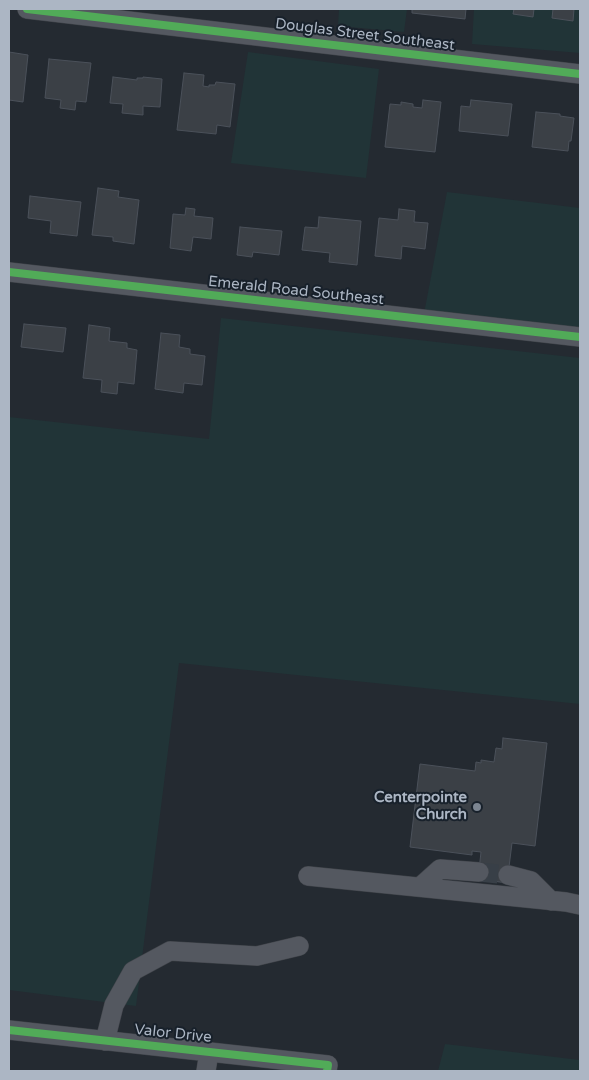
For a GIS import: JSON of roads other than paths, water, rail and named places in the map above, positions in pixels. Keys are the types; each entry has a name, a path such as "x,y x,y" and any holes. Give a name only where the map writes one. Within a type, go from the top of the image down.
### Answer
{"street":[{"name":"Douglas Street Southeast","path":"27,9 580,74"},
{"name":"Emerald Road Southeast","path":"9,272 580,337"},
{"path":"420,887 440,870 479,872"},
{"path":"508,875 532,881 550,901"},
{"path":"308,876 580,905"},
{"path":"106,1041 114,1005 133,971 170,951 257,956 300,946"},
{"name":"Valor Drive","path":"9,1030 328,1065 327,1071"},
{"name":"Valor Drive","path":"206,1071 209,1052"}],"tunnel":[{"path":"479,872 508,875"}],"place":[{"name":"Centerpointe Church","path":"477,807"}]}
